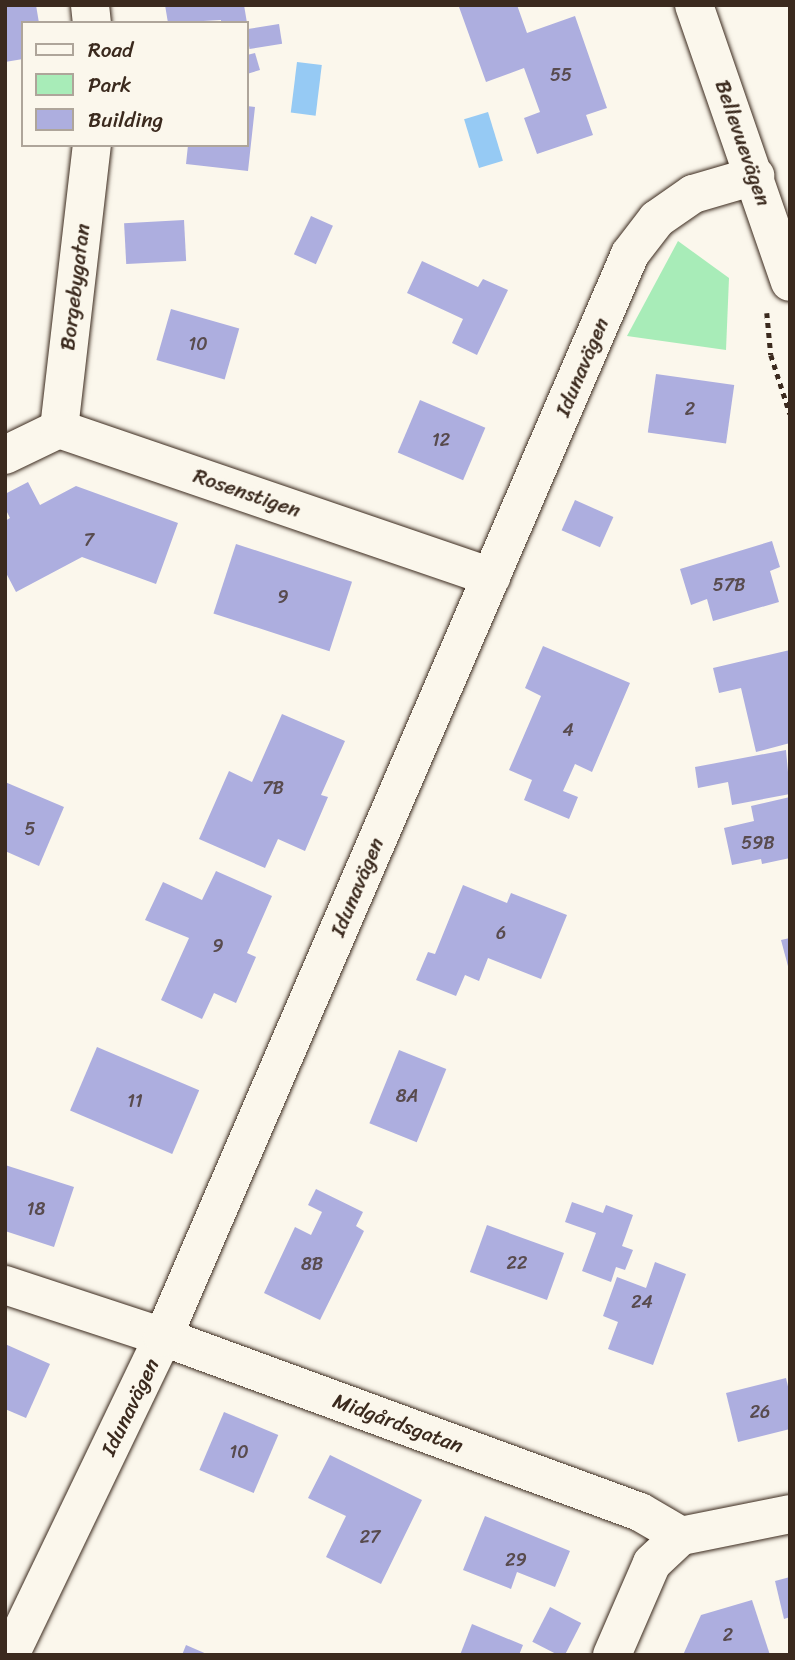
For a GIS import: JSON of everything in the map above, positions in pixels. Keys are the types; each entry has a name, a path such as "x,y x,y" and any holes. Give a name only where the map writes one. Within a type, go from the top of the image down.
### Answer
{"street":[{"name":"Bellevuevägen","path":"694,5 790,282"},
{"name":"Borgebygatan","path":"58,429 92,147"},
{"name":"Idunavägen","path":"10,1655 163,1338 630,254 657,219 693,194 755,176"},
{"path":"5,455 58,429"},
{"name":"Rosenstigen","path":"58,429 491,577"},
{"name":"Midgårdsgatan","path":"5,1285 163,1338 640,1512 681,1536"},
{"path":"612,1655 652,1563 681,1536 790,1514"}],"path":[{"path":"771,355 790,414"}],"green space":[{"path":"678,241 729,278 726,350 627,336"}],"water":[{"path":"297,62 322,65 316,116 291,113"},
{"path":"488,112 503,161 479,168 464,119"}],"building":[{"path":"5,5 36,5 39,21 21,21 21,59 5,62"},
{"path":"165,5 244,5 247,21 221,20 168,21"},
{"path":"517,5 527,33 575,16 607,108 586,115 593,135 537,154 524,118 540,112 524,68 486,82 459,7"},
{"path":"279,24 282,44 250,49 248,29"},
{"path":"255,53 260,70 248,74 248,55"},
{"path":"248,106 255,107 248,171 186,164 188,147 248,147"},
{"path":"311,216 333,226 316,264 294,254"},
{"path":"184,220 186,261 126,264 124,223"},
{"path":"422,261 478,287 483,279 508,290 477,355 452,343 463,319 407,293"},
{"path":"171,309 239,329 225,380 156,360"},
{"path":"656,374 734,385 726,443 648,432"},
{"path":"420,400 485,428 463,480 398,452"},
{"path":"28,482 40,505 76,486 178,523 156,584 82,557 16,592 5,571 5,521 10,518 5,508 5,494"},
{"path":"575,500 613,517 600,547 562,530"},
{"path":"772,541 780,567 770,571 779,602 713,621 707,599 691,605 680,569"},
{"path":"236,544 352,582 329,651 213,613"},
{"path":"543,646 630,683 592,772 575,764 563,791 578,797 569,819 524,800 532,780 509,770 541,696 525,688"},
{"path":"790,650 790,743 756,752 741,688 719,693 713,668"},
{"path":"282,714 345,741 321,795 328,797 305,851 278,839 265,868 199,839 229,771 252,782"},
{"path":"786,750 790,794 732,805 728,782 698,788 695,767"},
{"path":"5,782 64,807 39,866 5,851"},
{"path":"790,797 790,858 762,864 761,859 732,865 724,828 754,821 751,806"},
{"path":"216,871 272,896 247,953 256,957 236,1003 214,993 202,1019 161,1000 189,938 145,920 163,882 202,900"},
{"path":"463,885 507,903 511,893 567,915 541,979 488,958 479,981 465,975 456,996 416,980 428,952 435,954"},
{"path":"790,938 790,969 789,970 781,940"},
{"path":"97,1047 199,1090 172,1154 70,1111"},
{"path":"399,1050 446,1069 417,1142 369,1123"},
{"path":"5,1165 74,1187 54,1247 5,1231"},
{"path":"316,1189 363,1212 356,1226 364,1231 320,1320 264,1293 295,1227 311,1235 322,1212 308,1205"},
{"path":"572,1202 603,1213 606,1205 633,1215 622,1246 633,1250 625,1270 616,1267 611,1282 582,1271 596,1233 565,1222"},
{"path":"487,1225 564,1253 547,1300 470,1272"},
{"path":"655,1262 686,1274 653,1365 608,1349 618,1322 603,1316 617,1277 646,1288"},
{"path":"5,1344 50,1364 26,1418 5,1409"},
{"path":"786,1378 790,1395 790,1429 738,1442 726,1393"},
{"path":"224,1412 278,1435 254,1493 199,1470"},
{"path":"330,1455 422,1500 381,1584 326,1557 346,1516 308,1498"},
{"path":"485,1516 570,1551 555,1587 517,1572 511,1589 463,1570"},
{"path":"790,1577 790,1617 784,1619 775,1581"},
{"path":"752,1600 770,1655 683,1655 701,1615"},
{"path":"550,1607 581,1623 565,1655 558,1655 532,1642"},
{"path":"472,1624 523,1645 519,1655 460,1655"},
{"path":"186,1645 209,1655 182,1655"}]}
